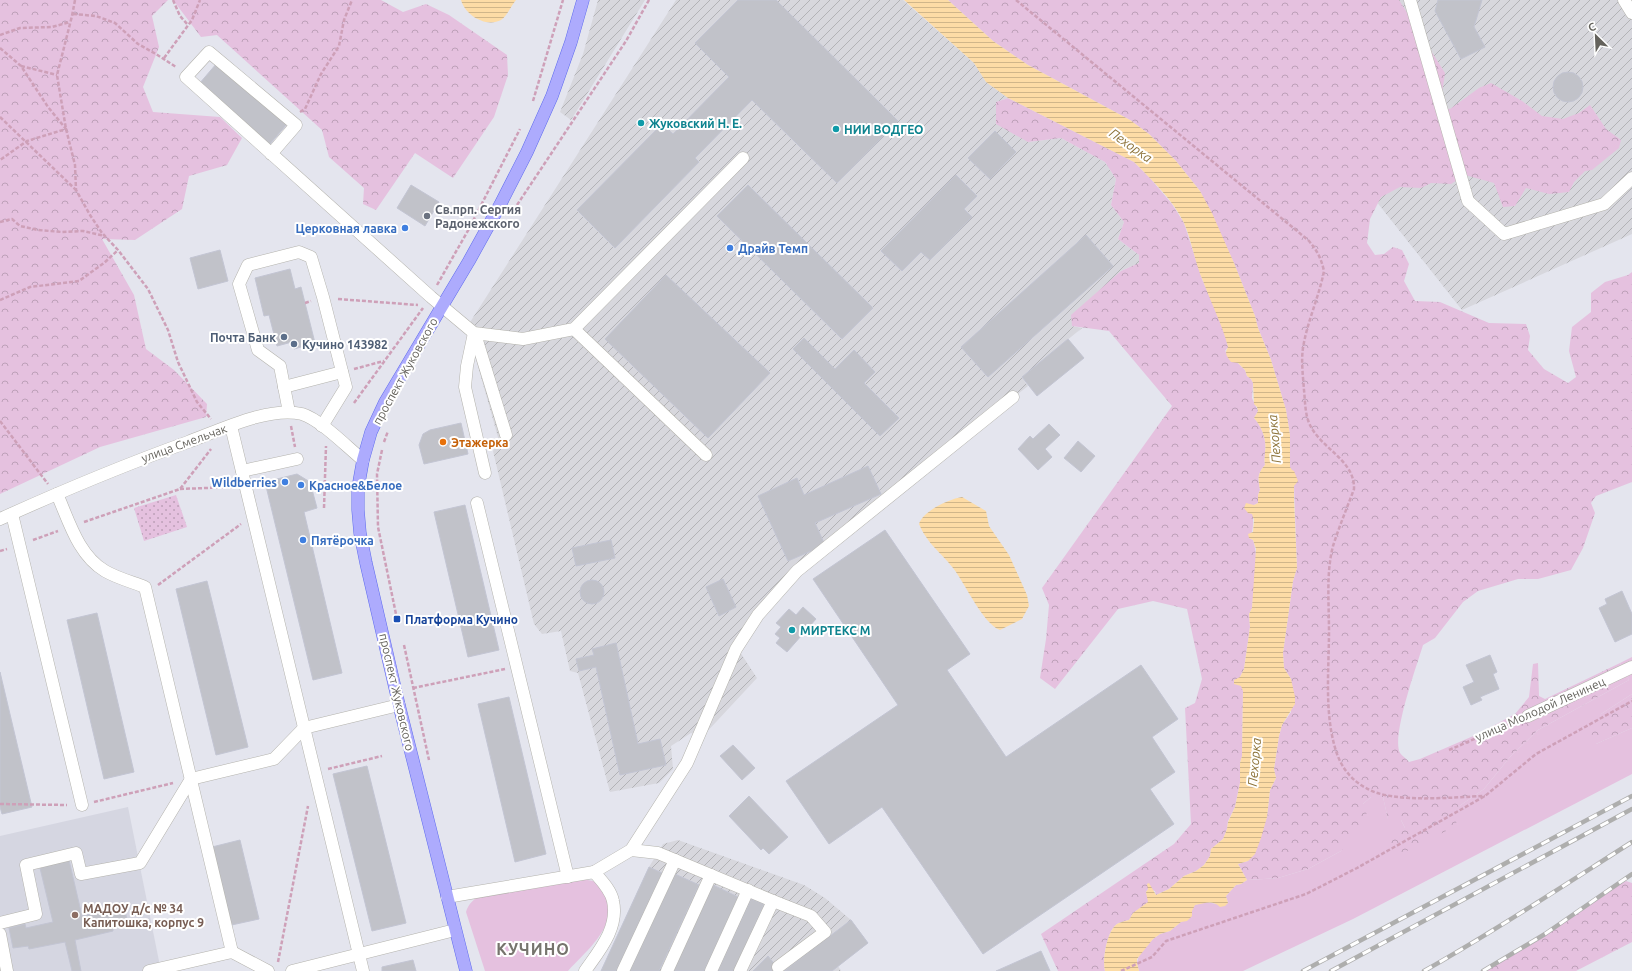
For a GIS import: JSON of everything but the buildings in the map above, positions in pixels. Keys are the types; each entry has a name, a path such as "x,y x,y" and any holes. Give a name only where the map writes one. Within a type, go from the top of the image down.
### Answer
{"main road":[{"name":"проспект Жуковского","path":"464,968 399,704 360,533 358,488 363,460 372,432 385,402 500,205 527,152 552,96 571,42 582,0"},
{"name":"проспект Жуковского","path":"455,930 472,971"}],"street":[{"path":"1410,0 1468,201 1504,234 1604,204 1632,178"},
{"path":"1624,0 1632,13"},
{"path":"271,154 296,125 209,52 186,77 271,154 430,297 474,333 506,435"},
{"path":"474,333 523,339 574,328 743,158"},
{"path":"289,412 280,366 258,350 239,284 248,265 299,252 311,257 346,387 322,426"},
{"path":"574,328 706,455"},
{"path":"474,333 467,366 465,387 485,473"},
{"path":"284,388 342,372"},
{"path":"447,897 594,872 631,850 687,763 736,649 758,616 797,571 1013,398"},
{"name":"улица Смельчак","path":"0,519 131,463 264,415 289,412 303,415 322,426 363,460"},
{"path":"225,428 242,471 363,971"},
{"path":"242,471 297,459"},
{"path":"57,494 79,544 91,560 105,571 145,587 232,952"},
{"path":"477,503 568,877"},
{"path":"12,514 82,805"},
{"name":"улица Молодой Ленинец","path":"1528,716 1632,667"},
{"path":"0,923 36,914 26,865 76,853 81,874 140,863 191,779 274,759 304,728 399,704"},
{"path":"631,850 658,853 811,916 825,932 778,968"},
{"path":"623,971 675,860"},
{"path":"585,971 603,946 611,930 614,913 613,899 605,884 594,872"},
{"path":"666,971 711,875"},
{"path":"711,971 748,890"},
{"path":"740,971 773,900"},
{"path":"292,971 455,930"},
{"path":"0,934 7,971"},
{"path":"149,971 232,952 268,971"}],"path":[{"path":"75,0 73,14 57,75 66,129 75,165 76,190"},
{"path":"173,0 180,16 188,25"},
{"path":"164,58 192,20 200,0"},
{"path":"289,120 306,108 321,74 339,46 344,20 352,0"},
{"path":"533,102 563,0"},
{"path":"516,207 626,41 649,0"},
{"path":"1016,0 1308,240 1316,249 1322,260 1324,271 1303,349 1305,409 1308,421 1314,432 1322,442 1342,460 1348,469 1354,484 1354,489 1333,547 1329,578 1329,719 1337,753 1343,767 1353,780 1366,789 1382,795 1397,798 1485,796"},
{"path":"73,14 96,16 115,23 138,44 173,64 186,77"},
{"path":"0,35 20,28 52,27 71,22"},
{"path":"0,48 21,66 48,107 66,129"},
{"path":"21,66 57,75"},
{"path":"0,117 76,190 90,215 148,289 168,330 178,362 197,402 225,428 180,489"},
{"path":"430,297 472,224 524,123"},
{"path":"0,160 26,141 66,129"},
{"path":"0,222 12,219 20,226 38,230 62,232 83,231 106,236"},
{"path":"0,300 30,287 79,281 104,263 118,250"},
{"path":"305,303 323,297 425,306 352,406"},
{"path":"342,372 385,360"},
{"path":"289,412 297,459"},
{"path":"0,421 57,494"},
{"path":"391,426 383,445 377,474 377,498 378,527 397,619"},
{"path":"324,508 326,444"},
{"path":"0,551 180,489 229,488 245,484"},
{"path":"146,593 252,516"},
{"path":"413,688 516,666"},
{"path":"1121,971 1152,957 1166,941 1306,894 1357,868 1485,796 1536,754 1632,701"},
{"name":"улица Молодой Ленинец","path":"1448,750 1528,716"},
{"path":"314,772 382,756"},
{"path":"278,963 309,803"}],"shaded area":[{"path":"598,0 645,0 571,120 560,112 583,54"},
{"name":"НИИ ВОДГЕО","path":"676,0 903,0 974,63 986,82 1008,98 996,102 1028,142 1061,138 1105,162 1116,179 1111,205 1124,222 1118,239 1139,255 1139,263 1121,271 1072,326 1082,328 1022,377 1028,386 883,502 801,575 761,620 740,652 757,678 703,736 691,733 671,746 673,769 659,783 610,792 578,673 570,671 561,631 542,634 534,624 493,451 499,441 467,327"},
{"path":"1145,0 1632,0 1632,234 1462,310 1372,196"},
{"name":"МАДОУ д/с № 34 Капитошка, корпус 9","path":"128,807 161,971 0,971 0,836"},
{"path":"678,840 804,885 825,898 851,920 868,943 838,966 841,971 601,971 649,867 663,844"}],"green space":[{"path":"0,0 168,0 152,16 159,47 143,87 153,112 220,117 242,138 227,165 189,176 182,209 135,240 102,239 134,295 146,349 174,370 207,404 206,417 100,447 0,494"},
{"path":"173,0 381,0 403,12 426,4 449,15 507,55 508,75 494,117 453,178 415,153 376,210 363,204 364,188 329,157 322,130 217,35 201,37"},
{"path":"948,0 1399,0 1445,73 1440,107 1450,109 1479,88 1491,83 1522,101 1542,116 1563,119 1579,113 1590,105 1606,129 1621,140 1619,148 1592,170 1585,171 1574,182 1569,192 1549,194 1526,188 1515,206 1503,207 1494,183 1465,175 1451,184 1431,183 1421,188 1400,187 1381,197 1370,219 1367,243 1375,255 1384,254 1393,247 1402,250 1409,264 1404,281 1415,301 1440,302 1489,323 1526,324 1530,336 1528,350 1544,369 1568,383 1576,377 1569,351 1572,327 1591,312 1591,293 1605,282 1628,275 1632,272 1632,482 1596,496 1591,503 1595,513 1583,548 1571,570 1538,579 1518,579 1478,591 1463,602 1435,638 1423,645 1402,717 1398,745 1400,753 1409,762 1420,759 1478,734 1515,714 1529,697 1533,664 1538,663 1539,696 1545,699 1620,663 1629,680 1538,730 1510,757 1484,789 1458,807 1458,819 1454,827 1403,853 1389,843 1405,828 1401,820 1388,820 1383,797 1371,797 1363,804 1367,812 1359,832 1341,851 1308,869 1278,878 1247,880 1238,864 1248,861 1267,817 1270,790 1276,778 1274,769 1279,736 1282,725 1291,712 1291,679 1284,668 1283,653 1293,581 1297,568 1294,486 1290,467 1290,435 1286,410 1271,360 1234,263 1200,191 1176,161 1149,134 1130,120 1028,65 993,41"},
{"path":"1008,98 1134,162 1172,204 1184,223 1202,279 1224,330 1228,347 1225,351 1245,370 1247,376 1253,383 1252,398 1258,411 1254,418 1262,430 1265,438 1265,465 1259,477 1260,490 1258,495 1258,503 1254,505 1253,526 1249,538 1253,540 1255,548 1256,574 1252,608 1249,614 1250,627 1244,669 1240,677 1243,691 1242,756 1240,763 1240,783 1235,807 1228,821 1223,839 1211,849 1210,856 1204,865 1196,871 1184,876 1169,889 1156,895 1155,891 1148,889 1146,892 1149,902 1133,913 1129,920 1118,923 1113,928 1106,946 1104,960 1105,971 1058,971 1041,934 1174,844 1191,824 1185,708 1195,703 1202,679 1187,609 1153,601 1118,609 1055,689 1040,678 1049,605 1042,588 1172,406 1109,331 1072,326 1071,315 1121,271 1139,263 1139,255 1118,239 1124,222 1111,205 1116,179 1105,162 1061,138 1028,142 996,124 996,102"},
{"path":"176,495 187,527 144,541 134,508"},
{"path":"1632,657 1632,694 1601,714 1596,744 1632,728 1632,774 1353,919 1243,971 1139,971 1137,963 1139,955 1153,939 1160,934 1170,931 1181,922 1195,905 1205,902 1217,904 1228,903 1226,896 1236,885 1247,880 1278,878 1308,869 1341,851 1363,804 1371,797 1383,797 1388,819 1401,820 1405,828 1458,819 1458,807 1484,789 1510,757 1538,730 1629,680 1620,663"},
{"path":"1632,694 1632,728 1596,744 1589,740 1601,714"},
{"path":"582,879 593,881 603,887 609,902 609,913 607,922 602,932 568,971 485,971 466,912 470,904 480,894"},
{"path":"1626,881 1632,883 1632,942 1576,971 1483,971 1545,934 1604,893"}],"water":[{"path":"461,0 516,0 501,20 489,22 477,19 471,15"},
{"name":"Пехорка","path":"904,0 948,0 993,41 1028,65 1130,120 1149,134 1176,161 1200,191 1212,213 1255,316 1258,328 1271,360 1286,410 1290,435 1290,467 1294,471 1298,481 1294,486 1297,568 1293,581 1283,653 1284,668 1291,679 1295,704 1282,725 1279,736 1274,769 1276,778 1270,790 1267,817 1255,854 1248,861 1238,864 1247,880 1236,885 1226,896 1228,903 1225,906 1220,907 1214,903 1195,905 1192,911 1192,916 1187,921 1181,922 1170,931 1160,934 1153,939 1137,959 1139,971 1105,971 1104,960 1110,933 1117,924 1129,920 1133,913 1148,902 1146,892 1148,889 1147,884 1149,883 1156,895 1169,889 1184,876 1196,871 1204,865 1210,856 1211,849 1223,839 1228,822 1235,807 1240,783 1243,691 1241,686 1234,684 1234,680 1240,677 1244,669 1250,627 1249,614 1252,608 1256,549 1253,540 1249,538 1248,534 1253,532 1254,520 1252,514 1248,513 1244,508 1246,503 1254,505 1258,503 1258,495 1260,490 1259,477 1265,465 1265,438 1262,430 1254,418 1258,411 1254,404 1253,383 1247,376 1245,370 1238,363 1231,362 1227,356 1226,351 1228,347 1226,338 1200,274 1184,223 1174,206 1155,183 1134,162 1008,98 986,82 974,63"},
{"path":"962,497 986,511 989,526 1009,555 1027,595 1029,606 1022,619 1000,630 987,620 958,575 930,543 919,524 921,519 937,506 950,500"}],"railway":[{"path":"1303,971 1632,796"},
{"path":"1331,971 1632,809"},
{"path":"1424,971 1503,924 1632,842"},
{"path":"1483,971 1545,934 1632,874"}],"place":[{"name":"Жуковский Н. Е.","path":"641,123"},
{"name":"НИИ ВОДГЕО","path":"836,129"},
{"name":"Св.прп. Сергия Радонежского","path":"427,216"},
{"name":"Церковная лавка","path":"405,228"},
{"name":"Драйв Темп","path":"730,248"},
{"name":"Почта Банк","path":"284,337"},
{"name":"Кучино 143982","path":"294,344"},
{"name":"Этажерка","path":"443,442"},
{"name":"Wildberries","path":"285,482"},
{"name":"Красное&Белое","path":"301,485"},
{"name":"Пятёрочка","path":"303,540"},
{"name":"Платформа Кучино","path":"397,619"},
{"name":"МИРТЕКС М","path":"792,630"},
{"name":"МАДОУ д/с № 34 Капитошка, корпус 9","path":"75,915"}],"district":[{"name":"КУЧИНО","path":"533,949"}]}
